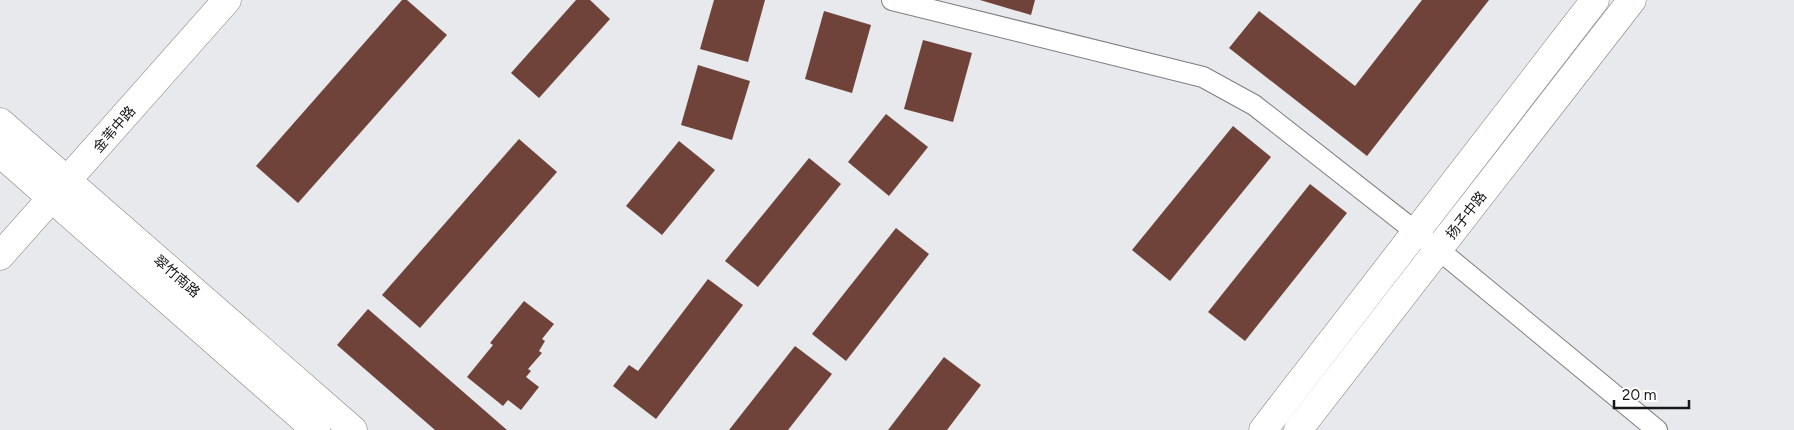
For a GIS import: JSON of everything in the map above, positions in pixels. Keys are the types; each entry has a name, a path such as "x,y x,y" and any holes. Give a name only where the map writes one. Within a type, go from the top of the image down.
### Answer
{"main road":[{"name":"金苇中路","path":"0,256 227,0"},
{"name":"扬子中路","path":"1264,430 1595,0"},
{"name":"扬子中路","path":"1298,430 1632,0"},
{"name":"翠竹南路","path":"0,122 60,190 316,430"},
{"name":"翠竹南路","path":"0,153 60,190 353,430"}],"street":[{"path":"892,0 1203,78 1254,105 1439,250 1657,430"}],"building":[{"path":"402,0 407,0 447,35 298,203 256,166"},
{"path":"576,0 590,0 610,19 539,98 511,73"},
{"path":"714,0 765,0 748,62 700,49"},
{"path":"980,0 1035,0 1031,15"},
{"path":"1422,0 1489,0 1367,156 1229,48 1259,11 1355,86"},
{"path":"824,11 871,25 852,93 805,79"},
{"path":"923,40 972,53 953,122 904,109"},
{"path":"698,65 750,81 732,140 681,125"},
{"path":"886,114 928,147 889,196 848,162"},
{"path":"1233,126 1271,157 1170,281 1132,250"},
{"path":"519,139 557,172 420,328 382,295"},
{"path":"679,141 715,170 662,235 626,206"},
{"path":"809,158 841,184 758,287 725,261"},
{"path":"1310,184 1347,213 1245,341 1208,312"},
{"path":"896,228 929,254 846,361 812,334"},
{"path":"708,279 743,305 656,419 613,386 629,365 638,371"},
{"path":"524,301 554,324 542,339 545,341 539,351 542,353 528,369 531,371 526,377 539,387 521,410 508,400 503,406 467,377 493,345 490,343"},
{"path":"368,309 507,430 435,430 337,345"},
{"path":"795,346 832,374 788,430 729,430"},
{"path":"944,357 981,385 947,430 888,430"}]}
